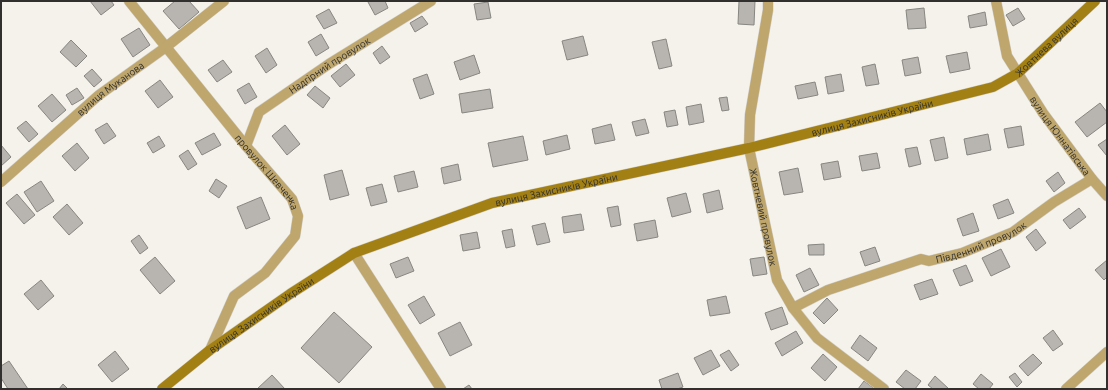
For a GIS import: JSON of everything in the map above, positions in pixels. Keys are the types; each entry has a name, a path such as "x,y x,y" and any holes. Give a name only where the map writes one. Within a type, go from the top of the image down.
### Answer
{"street":[{"name":"провулок Шевченка","path":"129,1 246,146 292,199 298,216 294,236 264,273 234,296 210,350"},
{"name":"вулиця Муканова","path":"1,182 99,95 166,47 224,1"},
{"name":"Надгірний провулок","path":"246,146 259,112 329,64 431,1"},
{"name":"Жовтневий провулок","path":"768,1 768,10 750,115 749,148 778,280 793,308 817,338 884,389"},
{"name":"вулиця Юннатівська","path":"996,1 1007,56 1043,113 1092,179 1107,196"},
{"name":"Жовтнева вулиця","path":"993,87 1018,73 1095,1"},
{"name":"вулиця Захисників України","path":"162,389 210,350 290,294 354,253 492,203 749,148 993,87"},
{"name":"Південний провулок","path":"793,308 835,288 920,259 929,261 962,253 1013,232 1054,202 1092,179"},
{"path":"354,253 441,389"},
{"path":"1066,389 1107,352"}],"building":[{"path":"90,1 111,1 114,5 101,15"},
{"path":"175,1 189,1 199,12 179,29 163,11"},
{"path":"385,1 388,8 375,15 368,2"},
{"path":"739,1 755,1 754,25 738,24"},
{"path":"488,2 491,18 477,20 474,4"},
{"path":"924,8 926,28 908,29 906,10"},
{"path":"1018,8 1025,19 1013,26 1006,15"},
{"path":"329,9 337,23 324,29 316,16"},
{"path":"985,12 987,25 970,28 968,16"},
{"path":"422,16 428,24 415,32 410,23"},
{"path":"139,28 150,45 133,57 121,39"},
{"path":"321,34 329,48 316,56 308,42"},
{"path":"583,36 588,55 567,60 562,41"},
{"path":"666,39 672,66 659,69 652,42"},
{"path":"71,40 87,56 76,67 60,52"},
{"path":"382,46 390,57 380,64 373,53"},
{"path":"267,48 277,65 266,73 255,56"},
{"path":"967,52 970,69 950,73 946,56"},
{"path":"474,55 480,73 460,80 454,62"},
{"path":"918,57 921,73 905,76 902,60"},
{"path":"223,60 232,72 217,82 208,70"},
{"path":"346,64 355,75 340,87 331,76"},
{"path":"875,64 879,84 866,86 862,67"},
{"path":"92,69 102,80 94,87 84,76"},
{"path":"427,74 434,94 420,99 413,79"},
{"path":"841,74 844,91 828,94 825,77"},
{"path":"160,80 173,97 158,108 145,91"},
{"path":"815,82 818,95 798,99 795,86"},
{"path":"249,83 257,97 245,104 237,90"},
{"path":"315,86 330,98 323,108 307,95"},
{"path":"77,88 84,98 72,105 66,95"},
{"path":"490,89 493,108 462,113 459,94"},
{"path":"52,94 66,110 52,122 38,106"},
{"path":"727,97 729,110 722,111 719,98"},
{"path":"1100,103 1107,112 1107,122 1087,137 1075,122"},
{"path":"701,104 704,122 689,125 686,107"},
{"path":"675,110 678,125 667,127 664,112"},
{"path":"645,119 649,133 636,136 632,122"},
{"path":"26,121 38,134 29,142 17,128"},
{"path":"107,123 116,136 104,144 95,130"},
{"path":"611,124 615,140 595,144 592,129"},
{"path":"285,125 300,144 287,155 272,136"},
{"path":"1021,126 1024,145 1008,148 1004,129"},
{"path":"214,133 221,145 202,155 195,143"},
{"path":"988,134 991,150 967,155 964,139"},
{"path":"567,135 570,149 546,155 543,141"},
{"path":"159,136 165,146 153,153 147,143"},
{"path":"523,136 528,160 493,167 488,143"},
{"path":"944,137 948,158 935,161 930,140"},
{"path":"1107,139 1107,156 1098,145"},
{"path":"77,143 89,158 75,171 62,156"},
{"path":"1,145 11,157 1,166"},
{"path":"917,147 921,164 909,167 905,149"},
{"path":"188,150 197,164 188,170 179,156"},
{"path":"877,153 880,168 862,171 859,156"},
{"path":"838,161 841,177 824,180 821,164"},
{"path":"458,164 461,180 444,184 441,168"},
{"path":"798,168 803,192 784,195 779,172"},
{"path":"342,170 349,195 330,200 324,175"},
{"path":"414,171 418,187 398,192 394,176"},
{"path":"1058,172 1065,183 1054,192 1046,181"},
{"path":"216,179 227,186 219,198 209,191"},
{"path":"41,181 54,201 37,212 24,192"},
{"path":"382,184 387,202 371,206 366,188"},
{"path":"719,190 723,209 707,213 703,194"},
{"path":"686,193 691,212 672,217 667,198"},
{"path":"17,194 35,215 24,224 6,203"},
{"path":"261,197 270,219 246,229 237,207"},
{"path":"1008,199 1014,213 998,219 993,205"},
{"path":"67,204 83,223 69,235 53,217"},
{"path":"618,206 621,225 611,227 607,208"},
{"path":"1079,208 1086,217 1070,229 1063,220"},
{"path":"973,213 979,231 963,236 957,219"},
{"path":"581,214 584,230 564,233 562,217"},
{"path":"655,220 658,237 637,241 634,224"},
{"path":"545,223 550,242 537,245 532,226"},
{"path":"512,229 515,246 506,248 502,231"},
{"path":"1036,229 1046,243 1036,251 1026,237"},
{"path":"477,232 480,248 463,251 460,235"},
{"path":"139,235 148,248 140,254 131,241"},
{"path":"824,244 824,255 809,255 808,245"},
{"path":"875,247 880,261 865,266 860,252"},
{"path":"1001,249 1010,267 991,276 982,258"},
{"path":"155,257 175,281 160,294 140,270"},
{"path":"408,257 414,271 396,278 390,264"},
{"path":"764,257 767,274 753,276 750,259"},
{"path":"1107,260 1107,277 1104,280 1095,270"},
{"path":"966,265 973,281 960,286 953,270"},
{"path":"810,268 819,285 804,292 796,275"},
{"path":"932,279 938,294 920,300 914,285"},
{"path":"41,280 54,296 38,310 24,294"},
{"path":"424,296 435,315 420,324 408,305"},
{"path":"726,296 730,313 710,316 707,300"},
{"path":"827,298 838,310 824,324 813,313"},
{"path":"782,307 788,324 771,330 765,313"},
{"path":"334,312 372,347 339,383 301,348"},
{"path":"460,322 472,345 450,356 438,333"},
{"path":"1053,330 1063,344 1053,351 1043,338"},
{"path":"796,331 803,343 782,356 775,343"},
{"path":"860,335 877,348 868,361 851,348"},
{"path":"711,350 720,366 703,375 694,358"},
{"path":"729,350 739,365 731,371 720,355"},
{"path":"115,351 129,369 112,382 98,365"},
{"path":"823,354 837,367 825,381 811,368"},
{"path":"1033,354 1042,363 1028,376 1019,366"},
{"path":"9,361 28,389 8,389 1,378 1,366"},
{"path":"906,370 921,381 915,389 905,389 896,382"},
{"path":"678,373 683,387 677,389 662,389 659,380"},
{"path":"1015,373 1022,382 1017,387 1009,377"},
{"path":"981,374 993,384 989,389 979,389 973,384"},
{"path":"272,375 285,389 257,389"},
{"path":"935,376 949,389 933,389 928,385"},
{"path":"864,381 875,389 858,389"},
{"path":"63,384 68,389 59,389"},
{"path":"469,385 472,389 463,389"}]}
